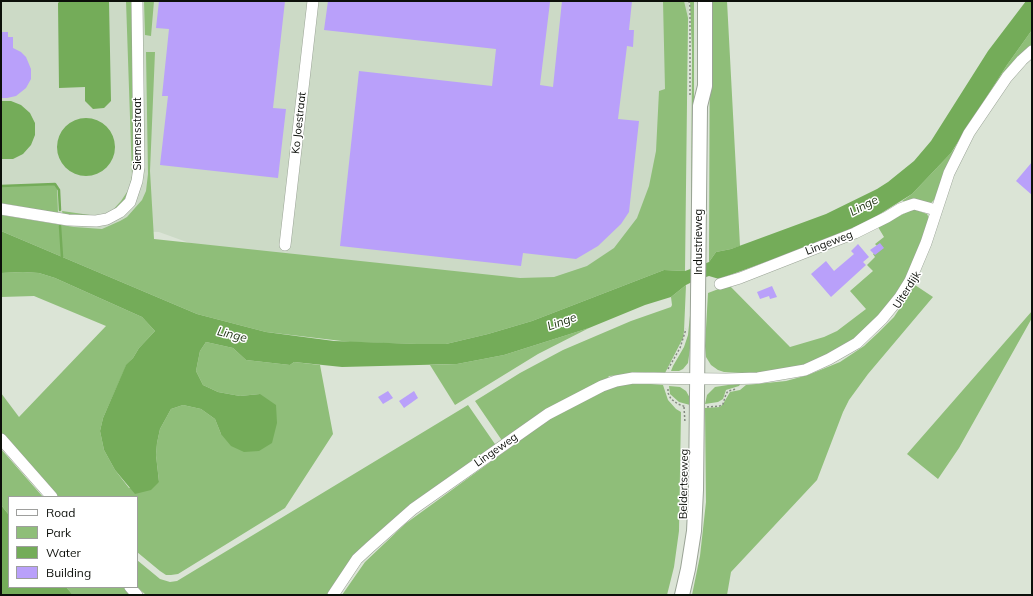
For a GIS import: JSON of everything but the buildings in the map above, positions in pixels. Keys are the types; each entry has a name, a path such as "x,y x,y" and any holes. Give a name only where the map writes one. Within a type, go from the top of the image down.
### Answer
{"main road":[{"name":"Industrieweg","path":"696,1 696,85 700,106"},
{"name":"Industrieweg","path":"697,379 700,106 704,86 705,1"},
{"name":"Beldertseweg","path":"682,595 694,530 696,490 691,407 697,379"}],"street":[{"name":"Siemensstraat","path":"1,209 68,220 96,221 107,219 120,212 130,202 137,181 139,167 137,1"},
{"name":"Ko Joestraat","path":"285,245 313,1"},
{"name":"Uiterdijk","path":"697,379 746,379 805,370 829,359 857,343 882,319 900,297 910,281 926,243 949,173 969,132 1007,77 1032,51"},
{"name":"Lingeweg","path":"720,284 740,278 855,233 908,206 914,204 936,210"},
{"name":"Lingeweg","path":"333,595 362,555 413,509 548,414 602,386 616,381 633,378 697,379"},
{"path":"1,439 51,496"}],"path":[{"path":"686,323 684,339 668,368 668,393 671,399 691,407 715,408 723,404 728,391 738,388"},
{"path":"685,429 691,407"}],"shaded area":[{"path":"1,1 689,1 682,235 554,282 228,257 159,232 1,225"}],"green space":[{"path":"126,1 131,1 132,10 135,175 131,193 120,210 112,215 101,218 72,218 63,215 62,211 97,216 111,212 129,189 132,176"},
{"path":"144,1 154,1 151,36 145,35"},
{"path":"663,1 684,1 688,18 685,271 664,270 532,321 446,344 350,342 266,332 197,314 1,231 1,215 74,227 102,229 127,217 142,200 146,191 148,174 146,52 155,52 150,171 154,239 520,278 554,277 587,266 614,248 637,218 649,186 656,151 659,91 665,89"},
{"path":"690,1 694,1 694,246 691,246 692,52"},
{"path":"710,1 727,1 740,246 716,252 709,262"},
{"path":"1032,30 1032,46 984,101 1007,65"},
{"path":"966,132 935,199 931,203 926,204 902,201 912,194 951,153"},
{"path":"57,185 58,213 1,203 1,187"},
{"path":"911,210 916,210 927,214 929,218 928,226 905,285 865,333 811,364 759,374 724,372 711,365 706,357 705,346 708,293 729,285 790,347 824,337 837,331 866,309 850,291 873,271 867,265 875,257 873,254 879,248 875,244 884,237 878,227"},
{"path":"1,273 39,273 55,278 142,317 155,331 139,348 126,366 103,418 100,431 104,450 115,470 129,488 159,482 156,455 157,443 160,429 171,409 183,405 201,409 215,419 221,434 260,394 240,396 218,392 203,385 196,371 200,351 206,342 233,348 246,360 290,365 294,362 320,365 333,434 285,508 178,574 166,575 138,553 138,496 56,496 1,434 1,393 19,417 106,326 34,296 1,297"},
{"path":"686,285 683,338 665,373 653,372 609,376 604,383 503,442 475,401 520,373 563,350 631,321 671,307 671,297"},
{"path":"915,285 933,297 868,374 849,400 817,480 731,572 727,595 692,595 700,556 706,502 705,408 720,407 730,392 740,390 746,385 786,381 808,375 840,362 864,346 894,317"},
{"path":"693,286 693,326 688,363 679,371 671,371 684,347 688,335"},
{"path":"1032,311 1032,318 959,448 938,479 907,454"},
{"path":"589,328 538,354 455,405 430,365 457,364 504,355"},
{"path":"639,383 663,385 668,400 681,412 679,531 674,567 667,595 342,595 365,562 405,524 548,420 578,403 595,396 605,388"},
{"path":"741,383 739,386 726,390 723,399 718,402 705,404 707,395 715,387"},
{"path":"669,386 680,387 686,391 690,398 690,405 679,402 670,394"},
{"path":"468,405 497,447 404,514 330,595 146,595 138,588 138,561 160,579 170,582 177,581"},
{"path":"1,449 42,496 8,496 8,514 1,505"},
{"path":"67,588 124,588 131,595 73,595"}],"water":[{"path":"60,1 109,2 111,101 104,108 93,109 85,101 85,87 59,88 58,3"},
{"name":"Linge","path":"1026,1 1032,1 1032,30 1007,65 951,153 912,194 872,219 827,240 719,279 709,276 694,281 686,285 671,297 645,305 589,328 504,355 457,364 342,367 294,362 290,365 246,360 233,348 206,342 200,351 196,371 203,385 218,392 240,396 260,394 276,405 277,423 272,443 259,451 244,452 231,446 221,434 215,419 201,409 183,405 171,409 160,429 156,455 159,482 151,490 135,494 115,470 104,450 100,431 103,418 126,365 155,331 142,317 55,278 39,273 1,273 1,231 197,314 266,332 334,341 417,344 446,344 488,334 532,321 664,270 685,271 709,262 716,252 731,249 826,214 877,189 914,161 931,141 988,51"},
{"path":"1,101 11,101 21,105 30,113 35,123 35,135 31,145 23,154 13,159 1,159"},
{"path":"80,118 92,118 107,126 115,141 115,153 107,168 92,176 80,176 65,168 57,153 57,141 65,126"},
{"path":"1,505 8,514 8,588 67,588 73,595 1,595"}],"waterway":[{"path":"1,186 55,184 59,190 60,210"},
{"path":"60,226 62,257"}]}
